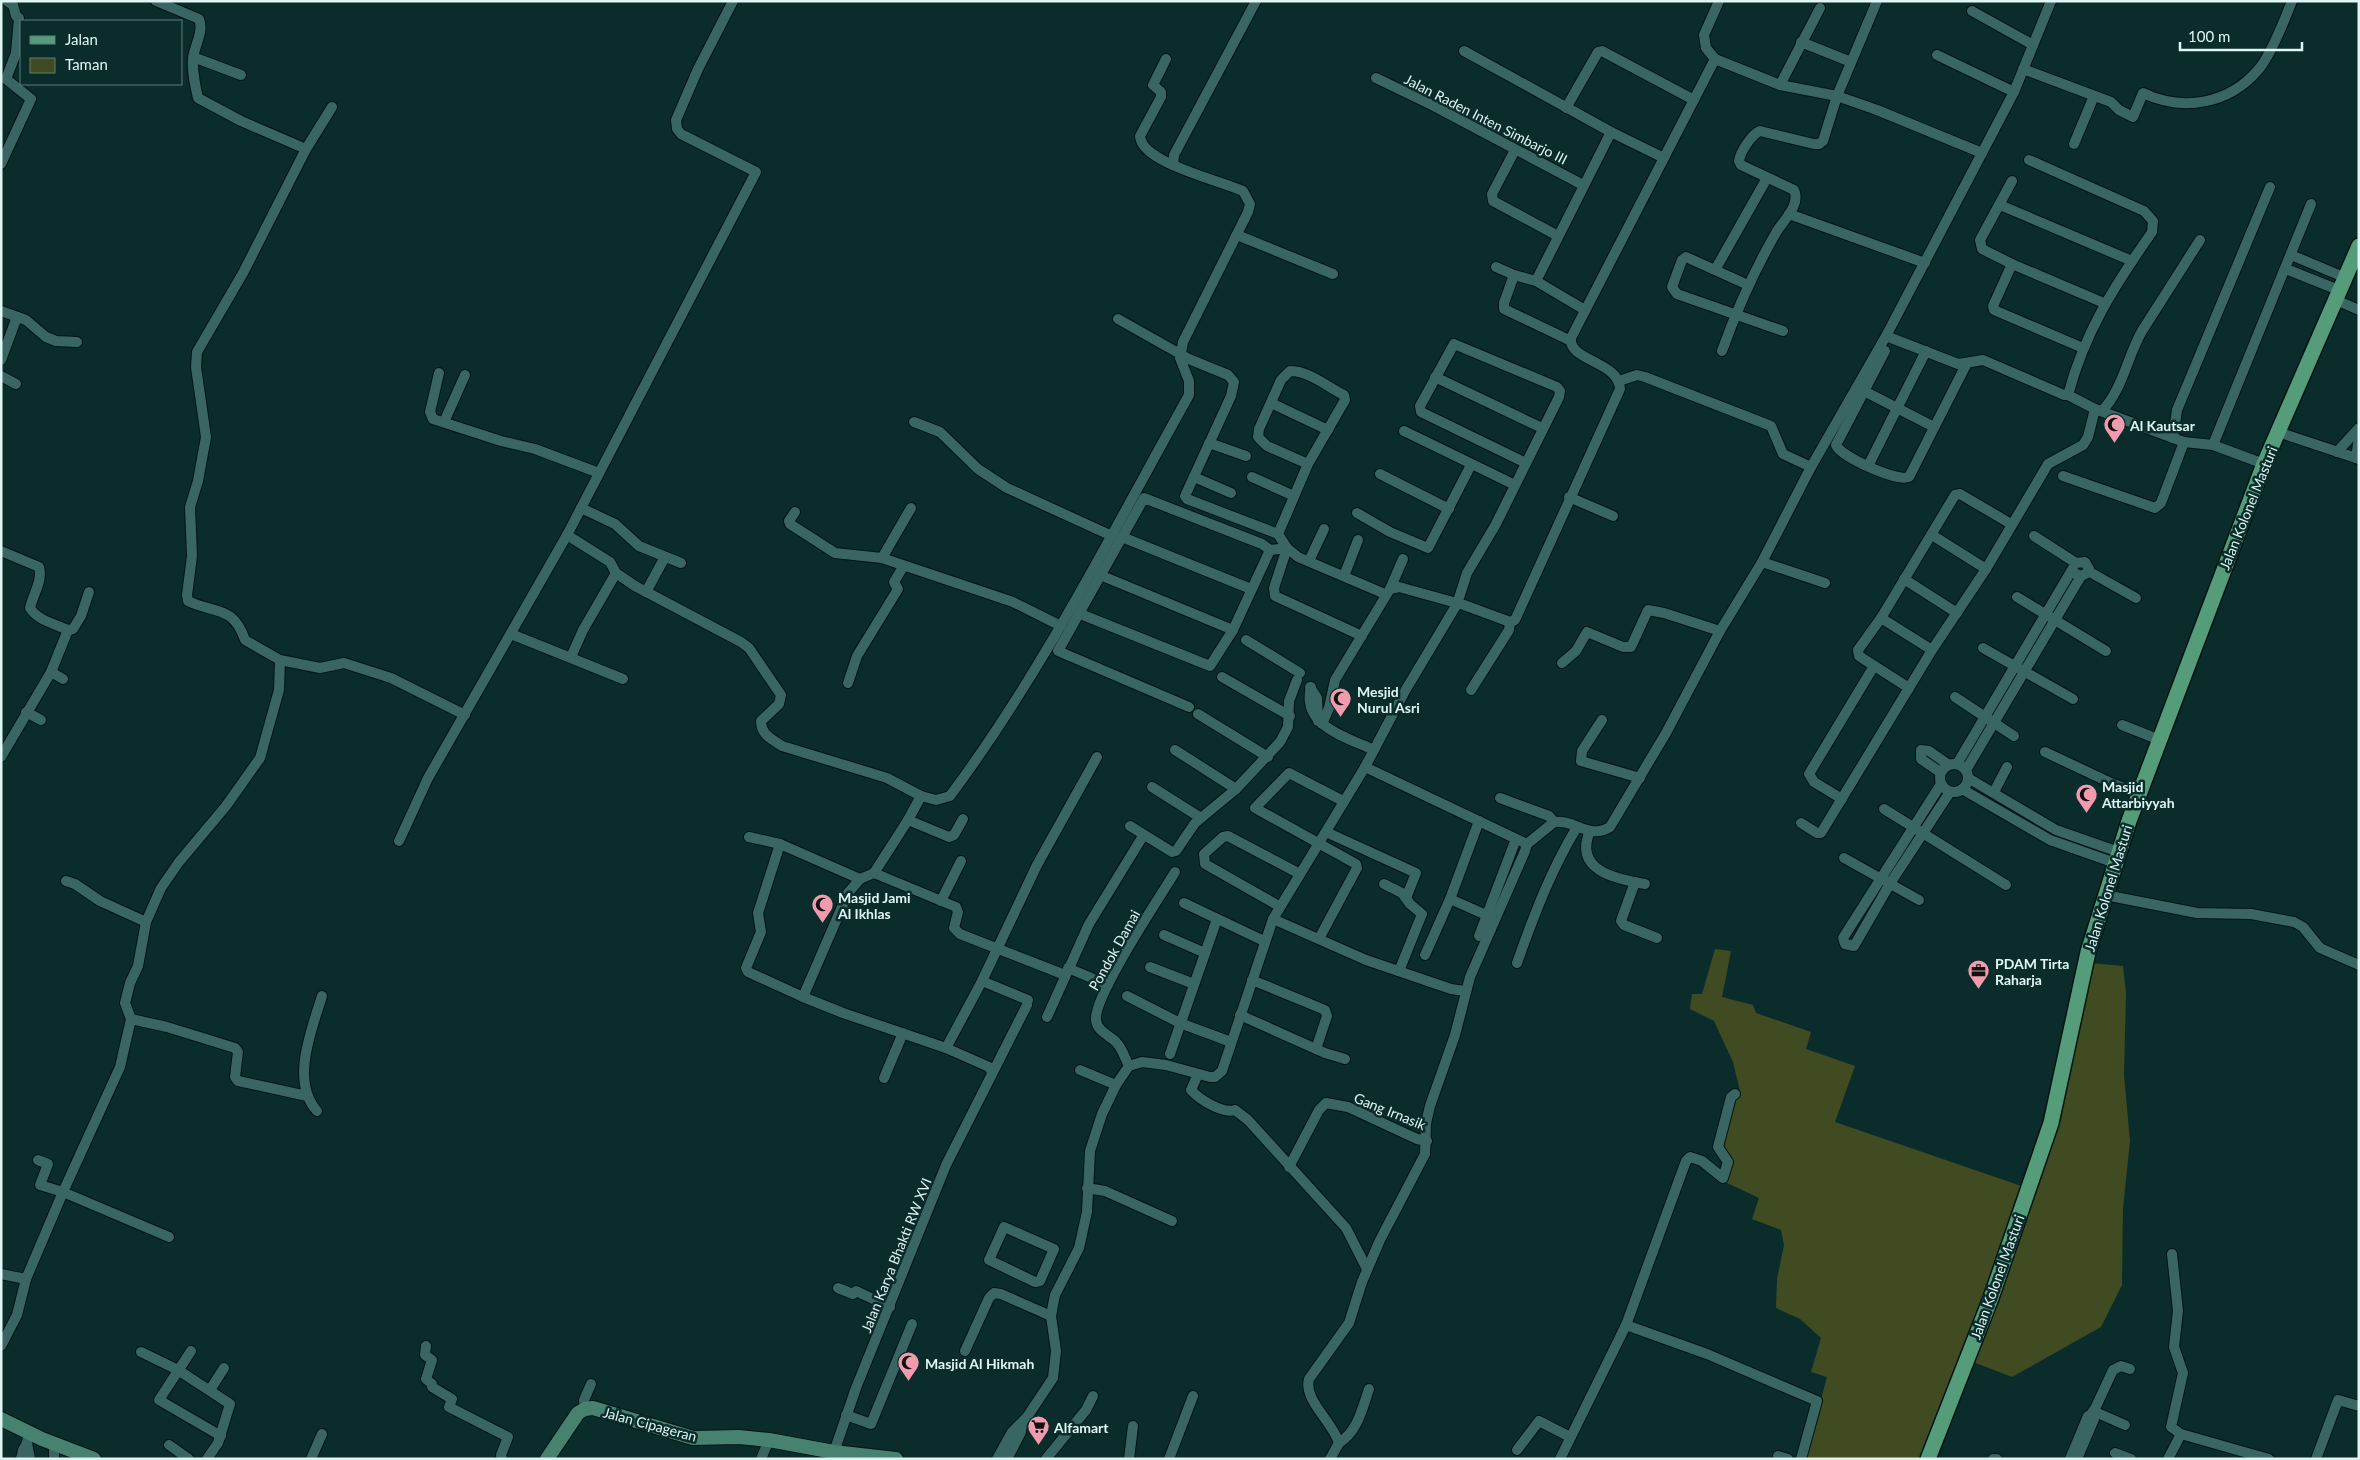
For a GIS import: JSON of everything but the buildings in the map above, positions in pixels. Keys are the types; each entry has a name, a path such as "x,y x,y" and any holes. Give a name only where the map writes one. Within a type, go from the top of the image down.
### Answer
{"main road":[{"name":"Jalan Kolonel Masturi","path":"1928,1459 1991,1298 2050,1123 2074,1009 2105,894 2140,793 2264,464 2359,246"}],"street":[{"path":"2,162 31,99 6,79 16,52 20,18 16,16 13,5 8,1"},
{"path":"156,1 200,19 200,32 194,57 193,80 198,98 241,121 306,149"},
{"path":"400,841 428,778 567,534 756,172 682,134 676,125 676,120 698,70 733,1"},
{"path":"1173,165 1174,155 1256,1"},
{"path":"1719,1 1704,36 1708,52 1715,59 1780,85 1837,96 1877,110 1982,153"},
{"path":"1722,351 1748,285 1773,238 1790,214 1796,197 1796,192 1741,165 1738,161 1756,132 1767,131 1814,144 1822,141 1837,96 1876,1"},
{"path":"1967,363 1909,476 1899,478 1868,466 1840,451 1836,445 1925,263 2014,92 2052,1"},
{"path":"2023,68 2112,102 2119,110 2134,117 2143,93 2179,103 2197,104 2215,99 2238,87 2259,70 2292,1"},
{"path":"1780,85 1820,8"},
{"path":"1972,11 2033,45"},
{"path":"1801,42 1851,62"},
{"path":"1464,51 1566,108 1664,158"},
{"path":"1566,108 1590,62 1598,52 1602,52 1694,100"},
{"path":"1937,55 2014,92"},
{"path":"194,57 241,75"},
{"path":"1166,59 1153,84 1161,92 1161,97 1140,140 1155,156 1173,165 1243,191 1250,204 1248,212 1208,296 1183,342 1181,353 1182,365 1189,381 1189,395 1117,537 1100,575 1088,587 1078,613 1058,648 1060,653 1189,707"},
{"path":"1571,341 1585,310 1715,59"},
{"name":"Jalan Raden Inten Simbarjo III","path":"1376,78 1432,105 1583,185"},
{"path":"2074,144 2094,96"},
{"path":"332,107 306,149 243,273 199,347 196,357 206,437 198,481 190,507 192,556 187,595 188,601 229,615 241,628 245,640 280,660 320,668 344,663 391,678 465,715"},
{"path":"1536,281 1611,132"},
{"path":"1515,150 1492,194 1493,201 1558,236"},
{"path":"2029,160 2148,214 2154,221 2152,232 2104,303 2083,348 2068,395"},
{"path":"1715,270 1767,178"},
{"path":"2012,181 1980,240 1982,249 2012,264 2104,303"},
{"path":"2173,438 2177,410 2270,187"},
{"path":"2213,445 2311,204"},
{"path":"2000,205 2132,261"},
{"path":"1790,214 1925,263"},
{"path":"1237,236 1333,274"},
{"path":"1801,823 1817,833 1821,833 1932,650 1986,569 2048,464 2083,445 2099,410 2116,395 2142,331 2200,240"},
{"path":"2291,255 2322,268 2359,310"},
{"path":"1748,285 1689,258 1684,258 1672,286 1677,294 1783,332"},
{"path":"2012,264 1993,306 1994,310 2083,348"},
{"path":"1496,268 1514,276 1536,281 1585,310"},
{"path":"2317,281 2322,268"},
{"path":"2286,269 2341,290"},
{"path":"1118,319 1181,353 1197,364 1228,375 1234,382 1231,396 1185,496 1187,499 1278,534 1287,548 1298,557 1344,576 1388,591 1399,587 1457,604 1464,604 1510,622 1515,620 1569,497 1617,398 1619,380 1614,374 1577,351 1571,341 1504,309 1504,302 1514,276"},
{"path":"1,311 26,320 46,337 56,341 77,342"},
{"path":"1,360 17,317"},
{"path":"1889,337 1958,364 1983,360 2064,395 2068,395 2099,410 2173,438 2184,442 2213,445 2264,464"},
{"path":"1500,798 1549,816 1554,822 1597,832 1610,827 1640,778 1720,631 1762,562 1811,467 1889,337"},
{"path":"997,1459 1012,1432 1022,1424 1052,1378 1056,1350 1051,1316 1055,1295 1079,1248 1085,1228 1090,1151 1095,1132 1116,1085 1129,1066 1142,1062 1166,1065 1210,1077 1219,1074 1264,941 1279,906 1365,767 1405,691 1457,604 1467,573 1496,524 1559,396 1560,391 1557,388 1456,344 1452,345 1420,406 1421,412 1526,463"},
{"path":"1868,466 1926,351"},
{"path":"1189,381 1197,364"},
{"path":"1278,534 1308,464 1345,396 1302,372 1290,371 1286,374 1258,429 1258,437 1267,446 1308,464"},
{"path":"439,373 430,412 434,419 501,441 535,449 599,473"},
{"path":"444,422 465,375"},
{"path":"1619,380 1637,375 1645,377 1771,426 1783,454 1811,467"},
{"path":"1,376 16,384"},
{"path":"1435,377 1542,428"},
{"path":"1864,391 1934,427"},
{"path":"1271,403 1328,430"},
{"path":"914,422 940,432 973,464 1007,488 1117,537 1251,589"},
{"path":"2337,452 2359,428"},
{"path":"1404,431 1515,485"},
{"path":"2278,432 2357,459 2359,437"},
{"path":"2063,476 2155,508 2161,502 2184,442"},
{"path":"1209,443 1246,456"},
{"path":"1356,513 1390,532 1428,548 1471,465"},
{"path":"1380,474 1449,509"},
{"path":"1194,477 1231,493"},
{"path":"1252,477 1294,496"},
{"path":"1909,688 1874,666 1858,653 1957,493 2012,524"},
{"path":"1569,497 1612,516"},
{"path":"567,534 610,562 616,573 646,592 749,648 762,670 781,695 782,700 761,721 761,727 770,738 782,746 887,778 921,796 936,800 950,796 974,764 1061,626 1088,587 1141,500 1147,498 1270,550 1287,548"},
{"path":"581,508 615,524 639,546 681,563"},
{"path":"882,558 911,508"},
{"path":"795,512 789,521 790,524 835,553 882,558 903,567 1013,602 1061,626"},
{"path":"1309,561 1324,529"},
{"path":"1932,535 1986,569"},
{"path":"2034,536 2074,565 2075,574 2085,574 2136,598"},
{"path":"1344,576 1358,540"},
{"path":"1287,548 1274,588 1276,596 1362,636"},
{"path":"1078,613 1205,666 1210,666 1233,630 1270,550"},
{"path":"1,551 39,567 40,580 33,594 30,608 34,614 41,618 68,630 73,629 81,616 89,592"},
{"path":"646,592 666,557"},
{"path":"1320,723 1329,708 1335,680 1388,591 1403,559"},
{"path":"1762,562 1825,583"},
{"path":"1962,790 1960,769 2017,673 2043,618 2074,565"},
{"path":"848,683 857,656 898,590 894,581 903,567"},
{"path":"572,657 583,630 616,573"},
{"path":"2017,673 2053,624 2085,574"},
{"path":"1100,575 1233,630"},
{"path":"1904,580 1957,614"},
{"path":"2017,596 2043,618 2106,651"},
{"path":"1562,663 1576,651 1587,632 1624,647 1631,647 1648,610 1664,613 1720,631"},
{"path":"1881,618 1932,650"},
{"path":"1471,690 1509,630 1510,622"},
{"path":"1,757 51,672 68,630"},
{"path":"511,634 623,678"},
{"path":"1246,640 1303,680 1311,710 1320,723 1374,750"},
{"path":"1983,648 2017,673 2073,699"},
{"path":"1,1346 17,1315 26,1279 63,1192 120,1068 131,1019 125,1003 130,983 138,966 146,922 165,882 226,806 260,758 279,690 280,660"},
{"path":"1842,798 1814,782 1809,774 1874,666"},
{"path":"51,672 63,679"},
{"path":"1222,677 1290,716"},
{"path":"1130,826 1143,836 1172,852 1176,851 1202,818 1236,789 1280,742 1288,726 1290,716 1289,701 1303,680"},
{"path":"1955,697 1987,724 2014,736"},
{"path":"26,712 41,720"},
{"path":"1198,714 1268,757"},
{"path":"1602,720 1582,751 1581,761 1640,778"},
{"path":"2122,724 2160,740"},
{"path":"1175,750 1236,789"},
{"path":"1960,769 1940,772 1921,759 1921,750 1929,751 1960,769 2056,830 2092,849"},
{"path":"2045,752 2113,784 2140,793"},
{"path":"946,1048 999,948 1037,865 1097,757"},
{"path":"1365,767 1527,844"},
{"path":"1994,792 2007,767"},
{"path":"1940,772 1941,784 1843,938 1844,944 1854,946 1891,882 1923,836 1950,792 1962,790 2050,840 2092,849 2117,858"},
{"path":"1321,935 1357,866 1319,842 1255,808 1289,773 1343,801"},
{"path":"1941,784 1950,792"},
{"path":"1152,787 1202,818"},
{"path":"803,997 848,893 860,879 874,873 921,796"},
{"path":"2012,818 2018,807"},
{"path":"1884,809 1923,836 2006,885"},
{"path":"908,820 949,837 954,835 963,819"},
{"path":"1426,955 1450,899 1479,822"},
{"path":"1471,956 1527,844 1554,822"},
{"path":"1517,963 1544,889 1559,857 1577,827"},
{"path":"1590,831 1586,850 1593,866 1606,874 1640,883 1621,921 1657,938"},
{"path":"1326,832 1416,873 1406,898"},
{"path":"1047,1017 1089,924 1143,836"},
{"path":"1279,906 1205,864 1204,854 1226,836 1300,874"},
{"path":"749,838 780,844 860,879"},
{"path":"1339,1443 1332,1426 1313,1400 1308,1384 1348,1323 1368,1269 1394,1214 1426,1154 1426,1123 1430,1106 1455,1035 1465,991 1516,839"},
{"path":"780,844 758,913 761,932 746,968 748,972 803,997 946,1048 989,1067 992,1072"},
{"path":"1844,858 1891,882 1919,900"},
{"path":"941,901 961,861"},
{"name":"Pondok Damai","path":"1129,1066 1117,1043 1098,1028 1096,1020 1108,985 1175,872"},
{"path":"874,873 957,909 954,925 957,932 1108,985"},
{"path":"66,881 75,884 100,901 146,922"},
{"path":"1384,884 1402,893 1422,914 1400,971"},
{"path":"2105,894 2197,913 2251,914 2294,922 2303,927 2320,948 2359,965"},
{"path":"1450,899 1491,917"},
{"path":"1184,903 1264,941"},
{"path":"1170,1054 1217,919"},
{"path":"1273,919 1320,938 1350,953 1465,991"},
{"path":"1164,935 1205,953"},
{"path":"1150,967 1194,984"},
{"path":"1252,980 1325,1010 1327,1016 1316,1049"},
{"name":"Jalan Karya Bhakti RW XVI","path":"834,1452 846,1415 946,1165 978,1104 992,1072 1006,1050 1028,1002 982,981"},
{"path":"316,1111 307,1096 305,1062 322,996"},
{"path":"1127,996 1180,1023 1231,1042"},
{"path":"1240,1015 1316,1049 1345,1059"},
{"path":"131,1019 167,1027 235,1048 238,1052 236,1080 307,1096"},
{"path":"884,1078 903,1033"},
{"path":"1080,1070 1116,1085"},
{"path":"1198,1074 1191,1090 1196,1095 1225,1109 1235,1110 1248,1120 1346,1228 1368,1269"},
{"path":"1560,1459 1626,1325 1686,1161 1690,1157 1697,1158 1722,1178 1728,1162 1720,1151 1719,1143 1732,1097 1735,1094"},
{"name":"Gang Irnasik","path":"1289,1166 1319,1110 1326,1103 1348,1107 1417,1139 1427,1140"},
{"path":"38,1160 48,1164 40,1185 63,1192 169,1238"},
{"path":"1087,1188 1105,1191 1172,1222"},
{"path":"1007,1227 1053,1247 1054,1251 1046,1269 1040,1281 1035,1282 991,1262 989,1257 1002,1228 1007,1227"},
{"path":"2172,1254 2178,1311 2174,1347 2183,1373 2170,1424 2172,1429 2181,1434 2269,1459"},
{"path":"1046,1269 1063,1280"},
{"path":"1,1274 26,1279"},
{"path":"838,1288 853,1294 856,1292 890,1307"},
{"path":"965,1351 989,1298 994,1293 1051,1316"},
{"path":"846,1415 872,1424 912,1324"},
{"path":"1626,1325 1707,1354 1817,1401 1801,1459"},
{"path":"426,1346 426,1355 432,1360 426,1379 432,1384 432,1387 452,1399 449,1407 508,1437 501,1455 502,1459"},
{"path":"191,1350 159,1400 221,1436"},
{"path":"141,1352 178,1370 230,1404 221,1436 207,1459"},
{"path":"2077,1459 2088,1416 2093,1412 2113,1370 2116,1366 2130,1369"},
{"path":"210,1390 224,1368"},
{"path":"585,1409 584,1400 591,1384"},
{"path":"1330,1459 1339,1443 1349,1437 1354,1430 1369,1389"},
{"path":"1046,1459 1086,1410 1093,1396"},
{"path":"1169,1459 1192,1396"},
{"path":"2316,1459 2338,1400 2359,1406"},
{"name":"Jalan Cipageran","path":"547,1459 572,1421 585,1409 605,1411 693,1438 740,1437 769,1440 866,1457 896,1459"},
{"path":"2093,1412 2125,1425"},
{"path":"1,1419 28,1438 54,1443 94,1459"},
{"path":"1517,1450 1539,1421 1570,1437"},
{"path":"1007,1459 1021,1432 1022,1424"},
{"path":"1128,1459 1133,1426"},
{"path":"311,1459 322,1434"},
{"path":"2168,1459 2181,1434"},
{"path":"22,1459 23,1450 28,1438"},
{"path":"28,1438 30,1459"},
{"path":"761,1459 769,1440"},
{"path":"2070,1459 2080,1442"},
{"path":"54,1443 54,1459"},
{"path":"169,1445 189,1459"},
{"path":"2115,1453 2132,1459"}],"green space":[{"path":"1715,949 1731,951 1722,997 1753,1005 1756,1013 1811,1032 1806,1049 1855,1066 1835,1122 2033,1190 2090,963 2123,966 2126,993 2124,1075 2130,1141 2123,1208 2122,1285 2101,1327 2012,1377 1963,1358 1923,1459 1805,1459 1827,1377 1811,1372 1821,1338 1800,1319 1776,1308 1777,1279 1784,1245 1781,1230 1752,1219 1759,1198 1723,1181 1731,1158 1720,1148 1735,1096 1741,1095 1733,1062 1714,1021 1690,1009 1692,994 1702,994"}],"place":[{"name":"Al Kautsar","path":"2114,444"},
{"name":"Mesjid Nurul Asri","path":"1341,718"},
{"name":"Masjid Attarbiyyah","path":"2086,813"},
{"name":"Masjid Jami Al Ikhlas","path":"822,924"},
{"name":"PDAM Tirta Raharja","path":"1979,990"},
{"name":"Masjid Al Hikmah","path":"909,1382"},
{"name":"Alfamart","path":"1038,1446"}]}
